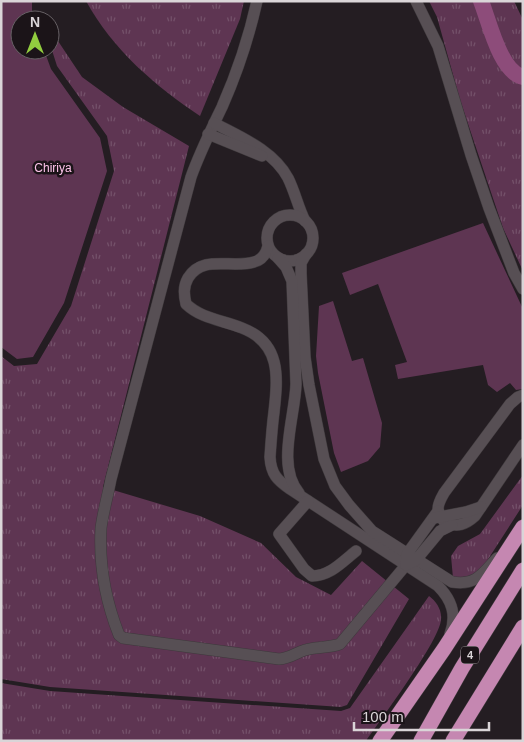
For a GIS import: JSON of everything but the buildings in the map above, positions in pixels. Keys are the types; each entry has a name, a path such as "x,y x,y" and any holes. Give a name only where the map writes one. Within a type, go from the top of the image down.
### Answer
{"highway":[{"path":"380,741 444,649 520,532"},
{"name":"4","path":"421,741 462,668 523,570"},
{"name":"4","path":"453,741 523,626"},
{"path":"414,741 462,668"}],"street":[{"path":"257,1 240,60 191,177 105,505 101,528 103,573 108,603 119,635 131,641 279,659 289,658 302,651 340,644 410,560 440,531 452,525 466,523 475,516 523,445"},
{"path":"416,1 438,46 489,208 506,253 523,289"},
{"path":"214,123 266,152 283,170 290,185 291,195 285,212 275,221 268,232 268,246 262,258 254,262 209,264 200,267 192,273 184,288 186,304 194,311 200,315 255,334 266,343 273,357 276,375 271,467 274,476 306,500 452,582 463,584 472,582 480,576 520,532"},
{"path":"208,134 263,156 283,170 311,231 312,243 301,263 300,273 305,357 313,408 324,458 335,486 372,531 410,560 445,593 450,602 454,619 444,649"},
{"path":"275,221 280,217 293,216 305,221"},
{"path":"268,246 286,267 292,282 296,398 287,449 287,462 292,481 306,500"},
{"path":"278,258 285,261 293,261 306,254"},
{"path":"410,560 436,515 439,502 449,486 510,404 523,395"},
{"path":"306,500 279,534 304,569 312,576 320,576 328,573 356,551"},
{"path":"436,515 466,512 481,507"},
{"path":"436,515 445,523 452,525"}],"green space":[{"name":"Chiriya","path":"1,1 32,1 32,10 10,10 10,60 48,60 51,69 100,138 107,171 64,303 33,357 17,359 1,347"},
{"path":"86,1 244,1 240,19 200,116 136,66 109,35"},
{"path":"429,1 514,1 523,20 523,271 503,228 460,100 437,17"},
{"path":"60,44 82,77 123,107 189,146 103,487 200,516 261,543 296,577 331,595 362,561 409,599 347,705 341,707 50,687 1,679 1,356 14,366 37,364 71,306 114,171 107,136 57,66 55,60 60,60"},
{"path":"483,223 523,309 523,389 516,390 510,383 497,392 488,385 483,365 398,379 395,365 407,362 378,284 350,295 342,273"},
{"path":"333,301 352,361 363,358 382,423 380,447 368,461 341,472 334,453 316,356 319,306"},
{"path":"523,475 523,505 485,564 473,576 453,578 451,556 458,546 480,534"},
{"path":"429,596 441,612 438,629 421,661 366,741 1,741 1,683 50,691 341,711 350,708"}],"waterway":[{"path":"481,1 496,45 502,56 508,66 515,73 523,77"},
{"path":"191,741 216,741"}]}
